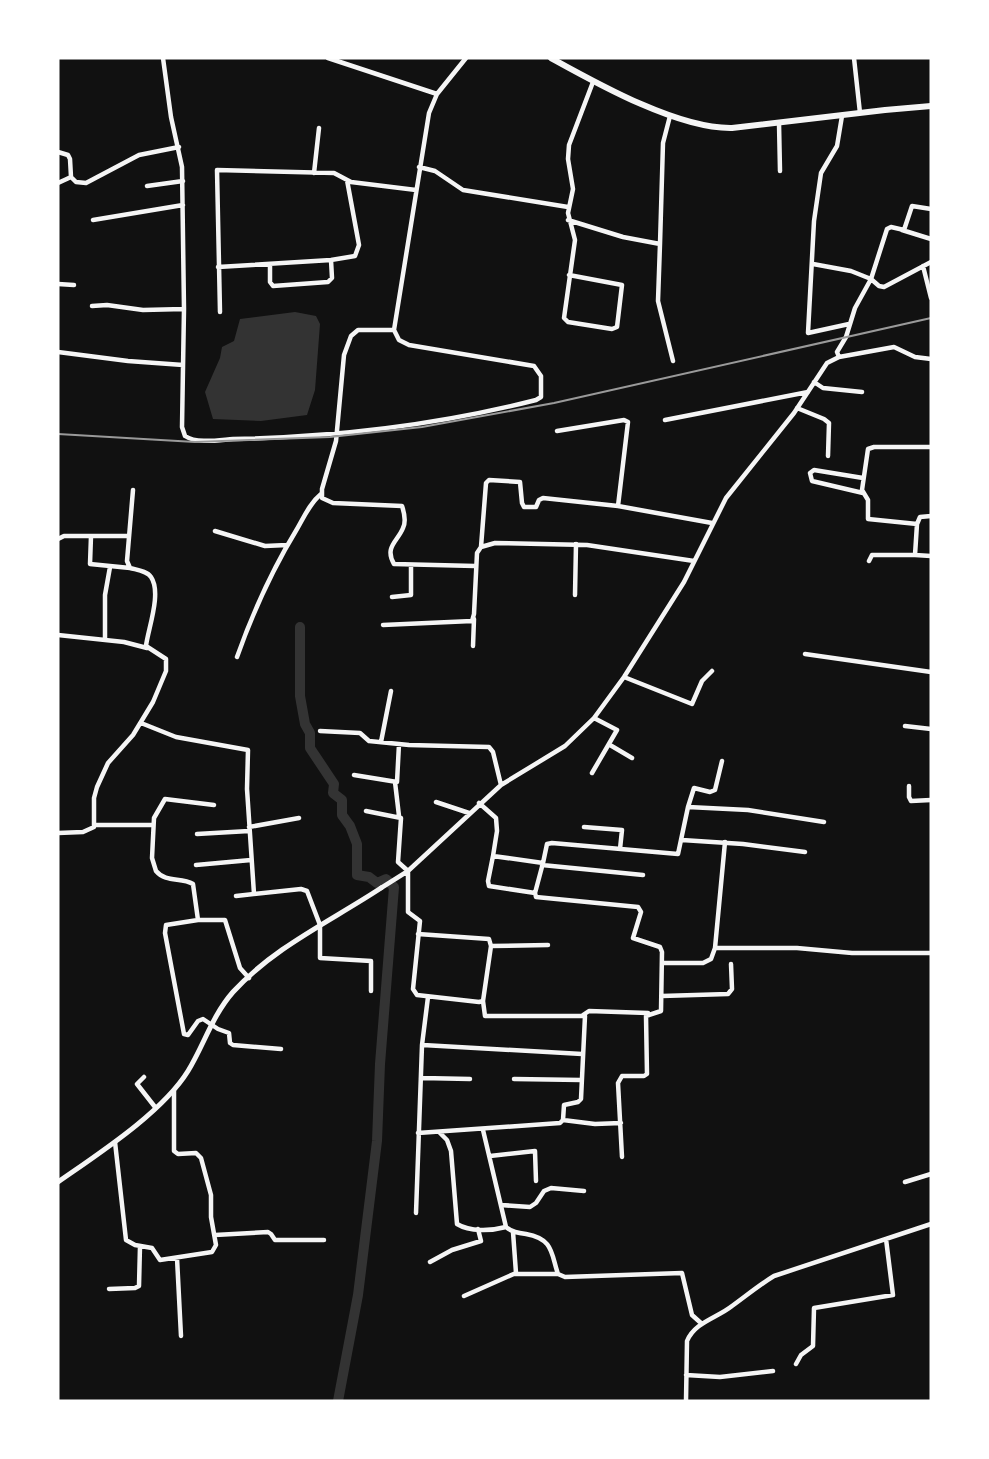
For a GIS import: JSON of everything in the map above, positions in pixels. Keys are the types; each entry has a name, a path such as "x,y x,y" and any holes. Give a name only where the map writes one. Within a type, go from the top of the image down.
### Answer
{"main road":[{"path":"551,58 593,82 670,115 717,129 931,106"}],"street":[{"path":"163,58 183,181 182,427 191,440 259,439 416,424 488,412 541,397 541,376 534,366 409,345 399,340 394,330 429,113 437,94 466,58"},
{"path":"328,58 437,94"},
{"path":"854,58 860,113"},
{"path":"569,275 622,285 617,327 612,329 565,321 564,314 569,275 575,240 575,233 568,220 573,189 568,159 569,145 593,82"},
{"path":"670,115 663,144 658,301 673,361"},
{"path":"842,116 837,146 822,169 814,221 808,332 849,324"},
{"path":"779,123 780,171"},
{"path":"314,173 319,128"},
{"path":"58,152 64,153 70,159 71,177 76,182 86,183 139,155 179,147"},
{"path":"419,167 435,172 463,190 568,207"},
{"path":"220,312 217,170 334,173 347,180 415,190"},
{"path":"58,183 71,177"},
{"path":"218,267 350,258 358,251 359,245 347,180"},
{"path":"147,186 183,181"},
{"path":"93,220 183,205"},
{"path":"899,230 905,228 912,206 931,209"},
{"path":"568,220 623,237 660,244"},
{"path":"839,357 837,352 846,337 855,307 871,279 887,229 891,227 931,239"},
{"path":"270,265 273,286 315,283 331,281 331,260"},
{"path":"813,264 857,273 884,287 931,262"},
{"path":"923,266 931,298"},
{"path":"58,284 74,285"},
{"path":"92,306 107,305 143,310 184,309"},
{"path":"237,657 259,600 311,504 321,494 330,468 337,432 345,355 351,336 363,329 394,330"},
{"path":"58,1182 115,1142 174,1091 189,1070 222,1005 248,978 297,939 408,871 479,803 501,785 565,746 594,718 624,677 739,480 797,408 827,363 839,357 894,347 915,357 931,359"},
{"path":"58,352 183,365"},
{"path":"814,382 823,388 862,392"},
{"path":"665,420 809,391"},
{"path":"797,408 829,423 828,456"},
{"path":"556,430 624,420 628,422 618,506"},
{"path":"918,524 868,519 868,500 863,493 865,453 870,448 931,447"},
{"path":"863,478 814,470 810,473 812,481 863,493"},
{"path":"473,646 475,566 481,547 486,483 489,480 520,482 524,507 537,507 539,500 543,498 618,506 712,523"},
{"path":"130,568 127,561 133,490"},
{"path":"321,494 322,498 329,502 402,506 404,525 394,539 391,558 394,564 475,566"},
{"path":"915,555 919,517 931,516"},
{"path":"215,531 265,546 288,545"},
{"path":"58,539 64,536 129,536"},
{"path":"92,536 90,564 130,568 147,574 153,583 152,615 146,642 148,649"},
{"path":"481,547 505,542 576,544 694,561"},
{"path":"575,595 576,544"},
{"path":"869,561 872,555 931,556"},
{"path":"392,597 411,595 411,565"},
{"path":"105,640 105,605 110,567"},
{"path":"383,625 468,622 474,618"},
{"path":"58,635 124,642 163,656 167,666 153,702 141,723 108,763 94,798 95,825"},
{"path":"805,653 931,672"},
{"path":"624,677 692,704 702,681 712,671"},
{"path":"381,742 391,691"},
{"path":"593,774 617,730 594,718"},
{"path":"141,723 176,737 248,750 249,829 254,894"},
{"path":"905,726 931,729"},
{"path":"320,732 360,733 366,740 399,744 489,747 501,785"},
{"path":"399,744 399,778 395,782 401,822 398,862 408,871 408,912 419,918 413,989 415,994 428,997 483,1001"},
{"path":"610,745 632,758"},
{"path":"535,893 546,847 550,843 677,855 694,788 710,792 715,790 722,761"},
{"path":"354,775 395,782"},
{"path":"909,786 911,801 931,800"},
{"path":"198,920 193,884 166,878 156,871 152,858 153,825 155,814 165,799 214,806"},
{"path":"436,802 469,813"},
{"path":"418,934 489,939 491,946 483,1001 485,1016 583,1015 589,1011 660,1013 660,947 633,938 641,912 638,907 539,899 535,893 489,886 497,831 496,818 479,803"},
{"path":"688,807 748,810 824,822"},
{"path":"366,811 399,816"},
{"path":"197,834 249,829 299,818"},
{"path":"58,833 83,832 95,825 153,825"},
{"path":"584,827 622,830 620,849"},
{"path":"682,840 725,842 805,852"},
{"path":"662,963 707,962 711,959 715,948 725,842"},
{"path":"493,856 643,875"},
{"path":"197,865 251,859"},
{"path":"236,896 305,890 320,925 320,958 371,961 371,991"},
{"path":"248,978 240,968 225,920 198,920 166,925 165,933 184,1034 189,1034 200,1020 229,1033 230,1043 233,1045 281,1049"},
{"path":"491,946 548,945"},
{"path":"715,948 931,953"},
{"path":"662,996 728,994 732,989 731,964"},
{"path":"416,1213 422,1045 428,997"},
{"path":"622,1157 619,1079 622,1076 647,1074 646,1019 649,1013"},
{"path":"563,1120 564,1105 581,1099 586,1020 583,1015"},
{"path":"422,1045 582,1054"},
{"path":"144,1077 137,1084 155,1107"},
{"path":"422,1078 470,1079"},
{"path":"514,1079 582,1080"},
{"path":"115,1142 125,1235 129,1243 152,1248 160,1259 212,1252 216,1245 211,1217 211,1195 201,1158 196,1153 178,1154 174,1151 174,1091"},
{"path":"418,1133 560,1123 563,1120 595,1124 621,1123"},
{"path":"483,1129 506,1227 513,1232 534,1235 547,1244 554,1255 558,1274"},
{"path":"440,1133 447,1140 451,1151 455,1220 463,1227 495,1230 506,1227"},
{"path":"490,1156 535,1152 536,1181"},
{"path":"905,1182 931,1174"},
{"path":"501,1205 530,1207 544,1191 551,1188 584,1191"},
{"path":"686,1401 687,1341 691,1333 702,1324 774,1276 931,1224"},
{"path":"430,1262 452,1250 481,1241 478,1229"},
{"path":"513,1232 516,1267 514,1274"},
{"path":"215,1235 268,1233 275,1240 324,1240"},
{"path":"796,1364 803,1352 813,1346 814,1308 893,1295 886,1240"},
{"path":"109,1289 139,1286 140,1246"},
{"path":"177,1258 181,1336"},
{"path":"464,1296 514,1274 558,1274 565,1277 682,1273 692,1315 702,1324"},
{"path":"686,1375 720,1377 773,1371"}],"shaded area":[{"path":"295,312 316,316 320,324 315,390 307,415 261,421 213,419 205,392 222,347 234,341 240,319"}],"waterway":[{"path":"300,627 300,696 305,724 310,733 310,748 334,784 333,793 342,800 342,815 357,844 357,875 369,877 377,883 386,879 394,887 380,1064 377,1141 358,1295 338,1401"}],"railway":[{"path":"58,434 195,442 330,437 422,427 554,403 931,318"}]}
